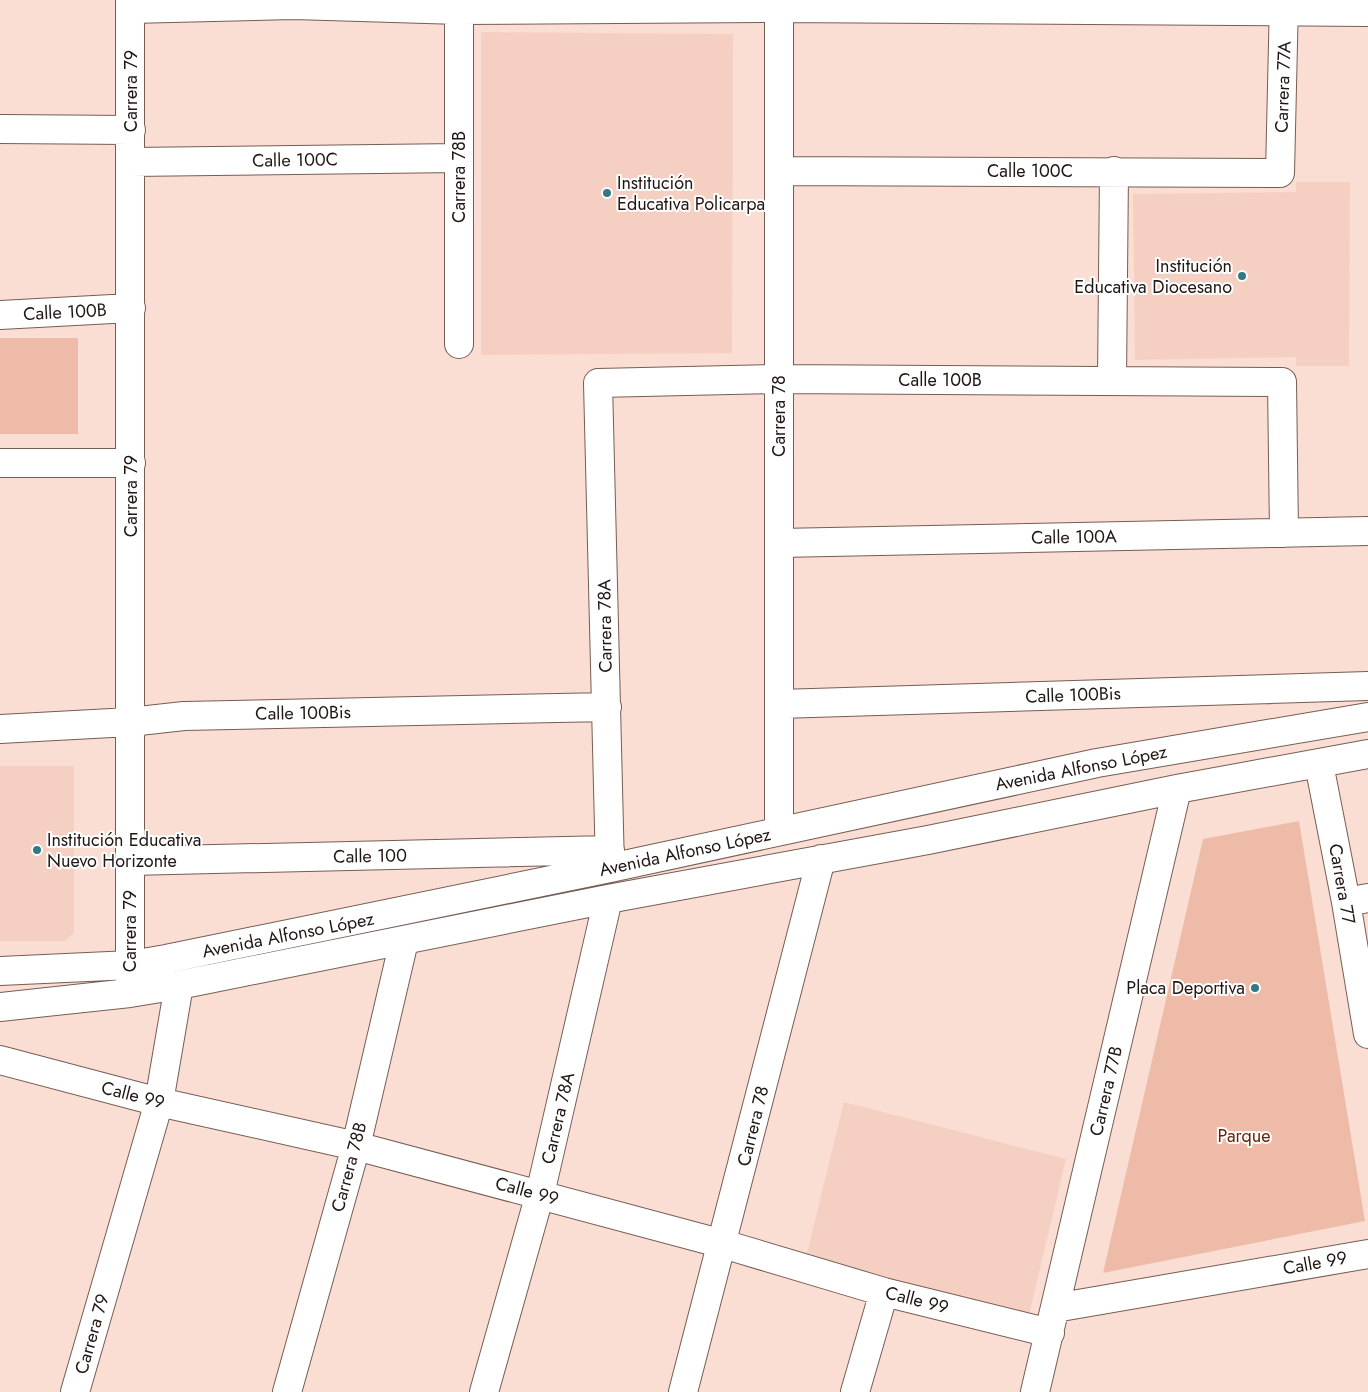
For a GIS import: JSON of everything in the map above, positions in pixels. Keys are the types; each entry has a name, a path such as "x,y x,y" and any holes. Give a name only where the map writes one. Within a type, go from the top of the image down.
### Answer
{"street":[{"path":"130,5 294,2 459,10 779,4 1285,5 1368,12"},
{"name":"Carrera 78","path":"779,4 779,831"},
{"name":"Carrera 79","path":"130,5 130,993"},
{"name":"Carrera 77A","path":"1280,173 1285,5"},
{"name":"Carrera 78B","path":"458,344 459,10"},
{"path":"0,129 131,130"},
{"name":"Calle 100C","path":"131,162 459,158"},
{"name":"Calle 100C","path":"779,171 1280,173"},
{"path":"1112,381 1114,171"},
{"name":"Calle 100B","path":"0,314 130,308"},
{"name":"Calle 100B","path":"598,383 779,379 1282,382 1284,533"},
{"name":"Carrera 78A","path":"598,383 610,859"},
{"path":"0,463 131,462"},
{"name":"Calle 100A","path":"779,543 1368,531"},
{"name":"Calle 100Bis","path":"779,704 1368,686"},
{"name":"Calle 100Bis","path":"0,729 130,722 184,716 607,707"},
{"name":"Avenida Alfonso López","path":"0,971 131,965 335,926 610,859 779,831 1097,763 1368,717"},
{"name":"Avenida Alfonso López","path":"0,1007 130,993 179,985 608,899 928,840 1368,754"},
{"name":"Carrera 77","path":"1319,764 1357,900 1368,1034"},
{"name":"Carrera 77B","path":"1035,1392 1177,790"},
{"name":"Calle 100","path":"130,861 610,859"},
{"name":"Carrera 78","path":"683,1392 723,1244 821,859"},
{"name":"Carrera 78A","path":"484,1392 540,1194 608,899"},
{"name":"Carrera 78B","path":"287,1392 356,1146 404,940"},
{"name":"Carrera 79","path":"75,1392 159,1102 179,985"},
{"name":"Calle 99","path":"0,1060 159,1102 356,1146 540,1194 723,1244 884,1292 1053,1321 1368,1254"},
{"path":"855,1392 884,1292"}],"shaded area":[{"name":"Institución Educativa Policarpa","path":"481,32 733,34 732,353 481,355"},
{"name":"Institución Educativa Diocesano","path":"1296,182 1350,182 1349,366 1296,366 1296,357 1135,360 1133,194 1296,192"},
{"name":"Institución Educativa Nuevo Horizonte","path":"0,766 74,766 74,933 65,941 0,941"},
{"path":"844,1102 1066,1159 1029,1315 806,1257"}],"green space":[{"path":"0,338 78,338 78,434 0,434"},
{"name":"Parque","path":"1299,821 1365,1221 1103,1273 1203,839"}],"place":[{"name":"Institución Educativa Policarpa","path":"607,193"},
{"name":"Institución Educativa Diocesano","path":"1242,276"},
{"name":"Institución Educativa Nuevo Horizonte","path":"37,850"},
{"name":"Placa Deportiva","path":"1255,988"}]}
